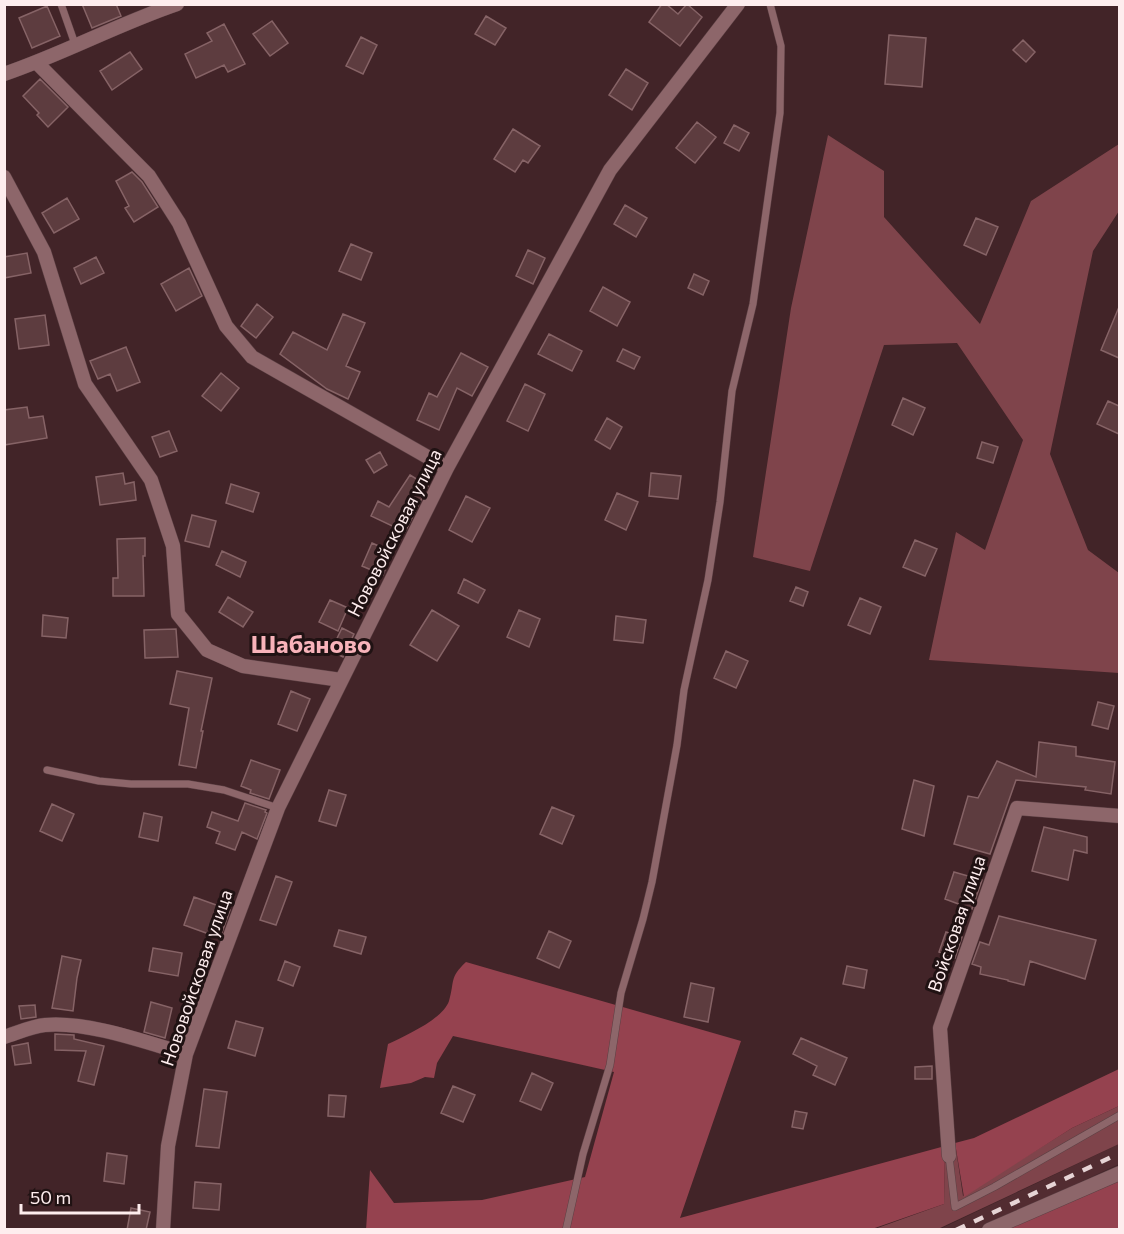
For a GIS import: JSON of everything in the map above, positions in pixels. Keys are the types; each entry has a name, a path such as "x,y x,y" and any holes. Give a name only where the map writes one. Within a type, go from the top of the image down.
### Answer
{"street":[{"path":"4,74 37,63 75,44 177,4"},
{"name":"Нововойсковая улица","path":"163,1230 168,1146 186,1054 278,808 447,468 610,170 738,4"},
{"path":"37,63 149,176 179,223 226,326 252,357 447,468"},
{"path":"4,177 44,252 85,384 151,480 173,546 178,614 207,650 243,666 341,680"},
{"name":"Войсковая улица","path":"949,1156 940,1028 1017,808 1119,816"},
{"path":"4,1037 44,1025 76,1026 119,1035 186,1054"},
{"path":"989,1230 1119,1173"}],"lane":[{"path":"61,4 75,44"},
{"path":"566,1230 583,1154 610,1065 621,993 652,882 677,745 684,690 708,580 720,502 732,391 753,304 780,113 781,46 770,4"},
{"path":"47,770 99,781 131,784 188,784 224,790 278,808"},
{"path":"949,1156 955,1207 1119,1115"}],"shaded area":[{"path":"828,135 884,171 884,217 980,324 1031,201 1119,144 1119,211 1093,251 1050,454 1088,550 1119,573 1119,673 929,660 956,532 985,550 1023,440 957,343 884,345 810,571 753,557 791,308"},
{"path":"466,962 741,1041 680,1218 945,1146 944,1204 872,1229 366,1230 370,1170 394,1203 482,1200 585,1177 614,1072 453,1036 437,1063 434,1078 425,1077 411,1083 380,1088 388,1044 423,1026 445,1008 455,976"},
{"path":"1119,1069 1119,1106 1072,1128 964,1197 955,1143 974,1138"},
{"path":"1119,1106 1119,1144 938,1229 872,1230 944,1204 945,1146 955,1143 963,1196 1072,1128"},
{"path":"1119,1144 1119,1164 980,1229 938,1230"},
{"path":"1119,1180 1119,1229 1007,1229"}],"building":[{"path":"82,4 116,4 121,16 92,28"},
{"path":"662,4 666,4 678,14 687,4 702,17 680,46 649,22"},
{"path":"47,6 60,36 32,48 19,18"},
{"path":"486,16 506,28 495,45 475,34"},
{"path":"272,21 288,43 270,56 253,34"},
{"path":"224,24 245,64 228,72 224,65 196,78 185,54 212,41 207,33"},
{"path":"889,35 926,38 922,87 885,84"},
{"path":"361,37 377,45 363,74 346,66"},
{"path":"1023,40 1035,52 1026,62 1013,50"},
{"path":"130,52 142,69 112,90 100,71"},
{"path":"626,69 648,83 632,110 609,95"},
{"path":"40,79 68,107 48,127 23,96"},
{"path":"697,122 716,137 695,163 676,148"},
{"path":"734,125 749,133 739,151 724,143"},
{"path":"513,129 540,146 528,163 523,160 515,172 494,159"},
{"path":"132,172 142,182 158,207 134,222 125,208 129,206 116,181"},
{"path":"67,198 79,219 54,233 42,213"},
{"path":"625,205 647,218 636,237 614,224"},
{"path":"976,218 998,227 986,255 964,245"},
{"path":"351,244 372,253 361,280 339,271"},
{"path":"528,250 545,258 533,284 516,276"},
{"path":"27,253 31,273 4,278 4,257"},
{"path":"96,257 104,273 81,284 74,268"},
{"path":"189,268 202,296 176,311 161,284"},
{"path":"694,274 709,281 703,295 688,288"},
{"path":"603,287 630,302 617,326 590,311"},
{"path":"257,304 273,317 256,338 241,326"},
{"path":"1119,307 1119,358 1101,350"},
{"path":"343,314 365,323 346,366 360,372 348,399 327,389 280,354 293,332 327,350"},
{"path":"45,315 49,345 19,349 15,319"},
{"path":"549,334 582,351 572,371 538,354"},
{"path":"126,347 140,382 117,391 110,374 98,379 90,361"},
{"path":"623,349 640,357 634,369 617,361"},
{"path":"461,353 488,367 472,396 457,388 439,430 417,420 429,393 437,397"},
{"path":"221,373 239,388 221,411 202,396"},
{"path":"525,384 545,394 528,431 507,421"},
{"path":"903,398 925,408 913,435 892,425"},
{"path":"1108,401 1119,406 1119,434 1097,424"},
{"path":"27,407 29,418 43,416 47,438 4,445 4,410"},
{"path":"607,418 622,427 610,449 595,440"},
{"path":"169,431 177,451 160,457 152,437"},
{"path":"982,442 998,447 993,463 977,458"},
{"path":"380,452 387,465 374,473 366,460"},
{"path":"123,473 125,484 134,482 136,500 100,505 96,477"},
{"path":"651,473 681,476 678,499 649,496"},
{"path":"410,475 428,486 405,532 371,516 378,501 389,507"},
{"path":"231,484 259,493 253,512 226,503"},
{"path":"617,493 638,502 626,530 605,520"},
{"path":"466,496 490,508 472,542 449,530"},
{"path":"192,515 216,521 209,547 185,541"},
{"path":"145,538 144,596 113,596 113,578 118,578 117,539"},
{"path":"915,540 937,549 925,576 903,567"},
{"path":"372,543 392,552 383,575 362,566"},
{"path":"222,551 246,562 240,577 216,565"},
{"path":"464,579 485,590 478,603 458,593"},
{"path":"796,587 808,592 803,606 790,601"},
{"path":"228,597 253,612 243,627 219,612"},
{"path":"860,598 881,607 870,634 848,625"},
{"path":"330,600 348,608 338,631 319,622"},
{"path":"432,610 459,626 437,661 410,645"},
{"path":"519,610 540,619 529,647 507,637"},
{"path":"43,615 68,618 66,638 42,636"},
{"path":"616,616 646,620 643,643 614,640"},
{"path":"342,628 354,634 343,657 331,651"},
{"path":"176,629 178,657 145,658 144,630"},
{"path":"726,651 748,661 736,688 714,678"},
{"path":"177,671 212,678 196,768 179,765 189,708 170,704"},
{"path":"291,691 310,699 297,731 278,724"},
{"path":"1098,702 1114,706 1108,729 1092,725"},
{"path":"1039,742 1076,747 1076,756 1115,762 1111,794 1085,790 1086,787 1016,780 990,854 954,844 968,796 978,798 997,761 1036,777"},
{"path":"251,760 280,770 269,799 250,793 251,790 241,786"},
{"path":"914,780 934,786 924,836 902,829"},
{"path":"329,790 346,795 336,826 319,821"},
{"path":"245,803 266,810 267,813 257,839 242,832 235,850 216,843 220,832 207,827 212,812 238,821"},
{"path":"52,804 74,814 62,841 40,831"},
{"path":"552,807 574,816 562,844 540,834"},
{"path":"144,813 162,817 158,841 139,837"},
{"path":"1044,827 1087,837 1087,853 1074,850 1068,880 1032,871"},
{"path":"954,872 982,880 972,909 945,899"},
{"path":"276,876 292,882 276,925 260,920"},
{"path":"194,897 230,910 220,938 184,925"},
{"path":"999,916 1096,940 1085,979 1030,961 1024,985 980,974 981,967 972,964 980,942 989,945"},
{"path":"339,930 366,937 361,954 334,946"},
{"path":"549,931 571,941 559,968 537,958"},
{"path":"946,932 962,937 955,958 939,952"},
{"path":"153,948 182,953 178,976 149,971"},
{"path":"62,956 81,960 73,1011 52,1008"},
{"path":"285,961 300,967 293,986 278,980"},
{"path":"847,966 867,970 864,988 843,984"},
{"path":"691,983 714,988 708,1022 684,1017"},
{"path":"151,1002 172,1008 165,1038 144,1032"},
{"path":"35,1005 36,1017 21,1019 19,1006"},
{"path":"236,1021 263,1028 255,1056 228,1048"},
{"path":"55,1034 74,1035 74,1039 104,1046 94,1085 78,1081 86,1051 55,1050"},
{"path":"801,1038 847,1058 835,1085 813,1075 817,1066 793,1054"},
{"path":"28,1043 31,1063 15,1065 12,1046"},
{"path":"932,1066 932,1079 915,1079 915,1067"},
{"path":"532,1073 553,1083 541,1110 520,1101"},
{"path":"453,1086 475,1095 463,1122 441,1113"},
{"path":"204,1089 227,1092 219,1148 196,1146"},
{"path":"329,1095 346,1096 344,1117 328,1116"},
{"path":"795,1111 807,1113 803,1129 792,1127"},
{"path":"107,1153 127,1156 124,1184 104,1181"},
{"path":"195,1182 221,1184 219,1210 193,1208"},
{"path":"131,1208 150,1212 146,1230 127,1230"}],"railway":[{"path":"956,1230 1120,1153"}],"district":[{"name":"Шабаново","path":"311,645"}]}
